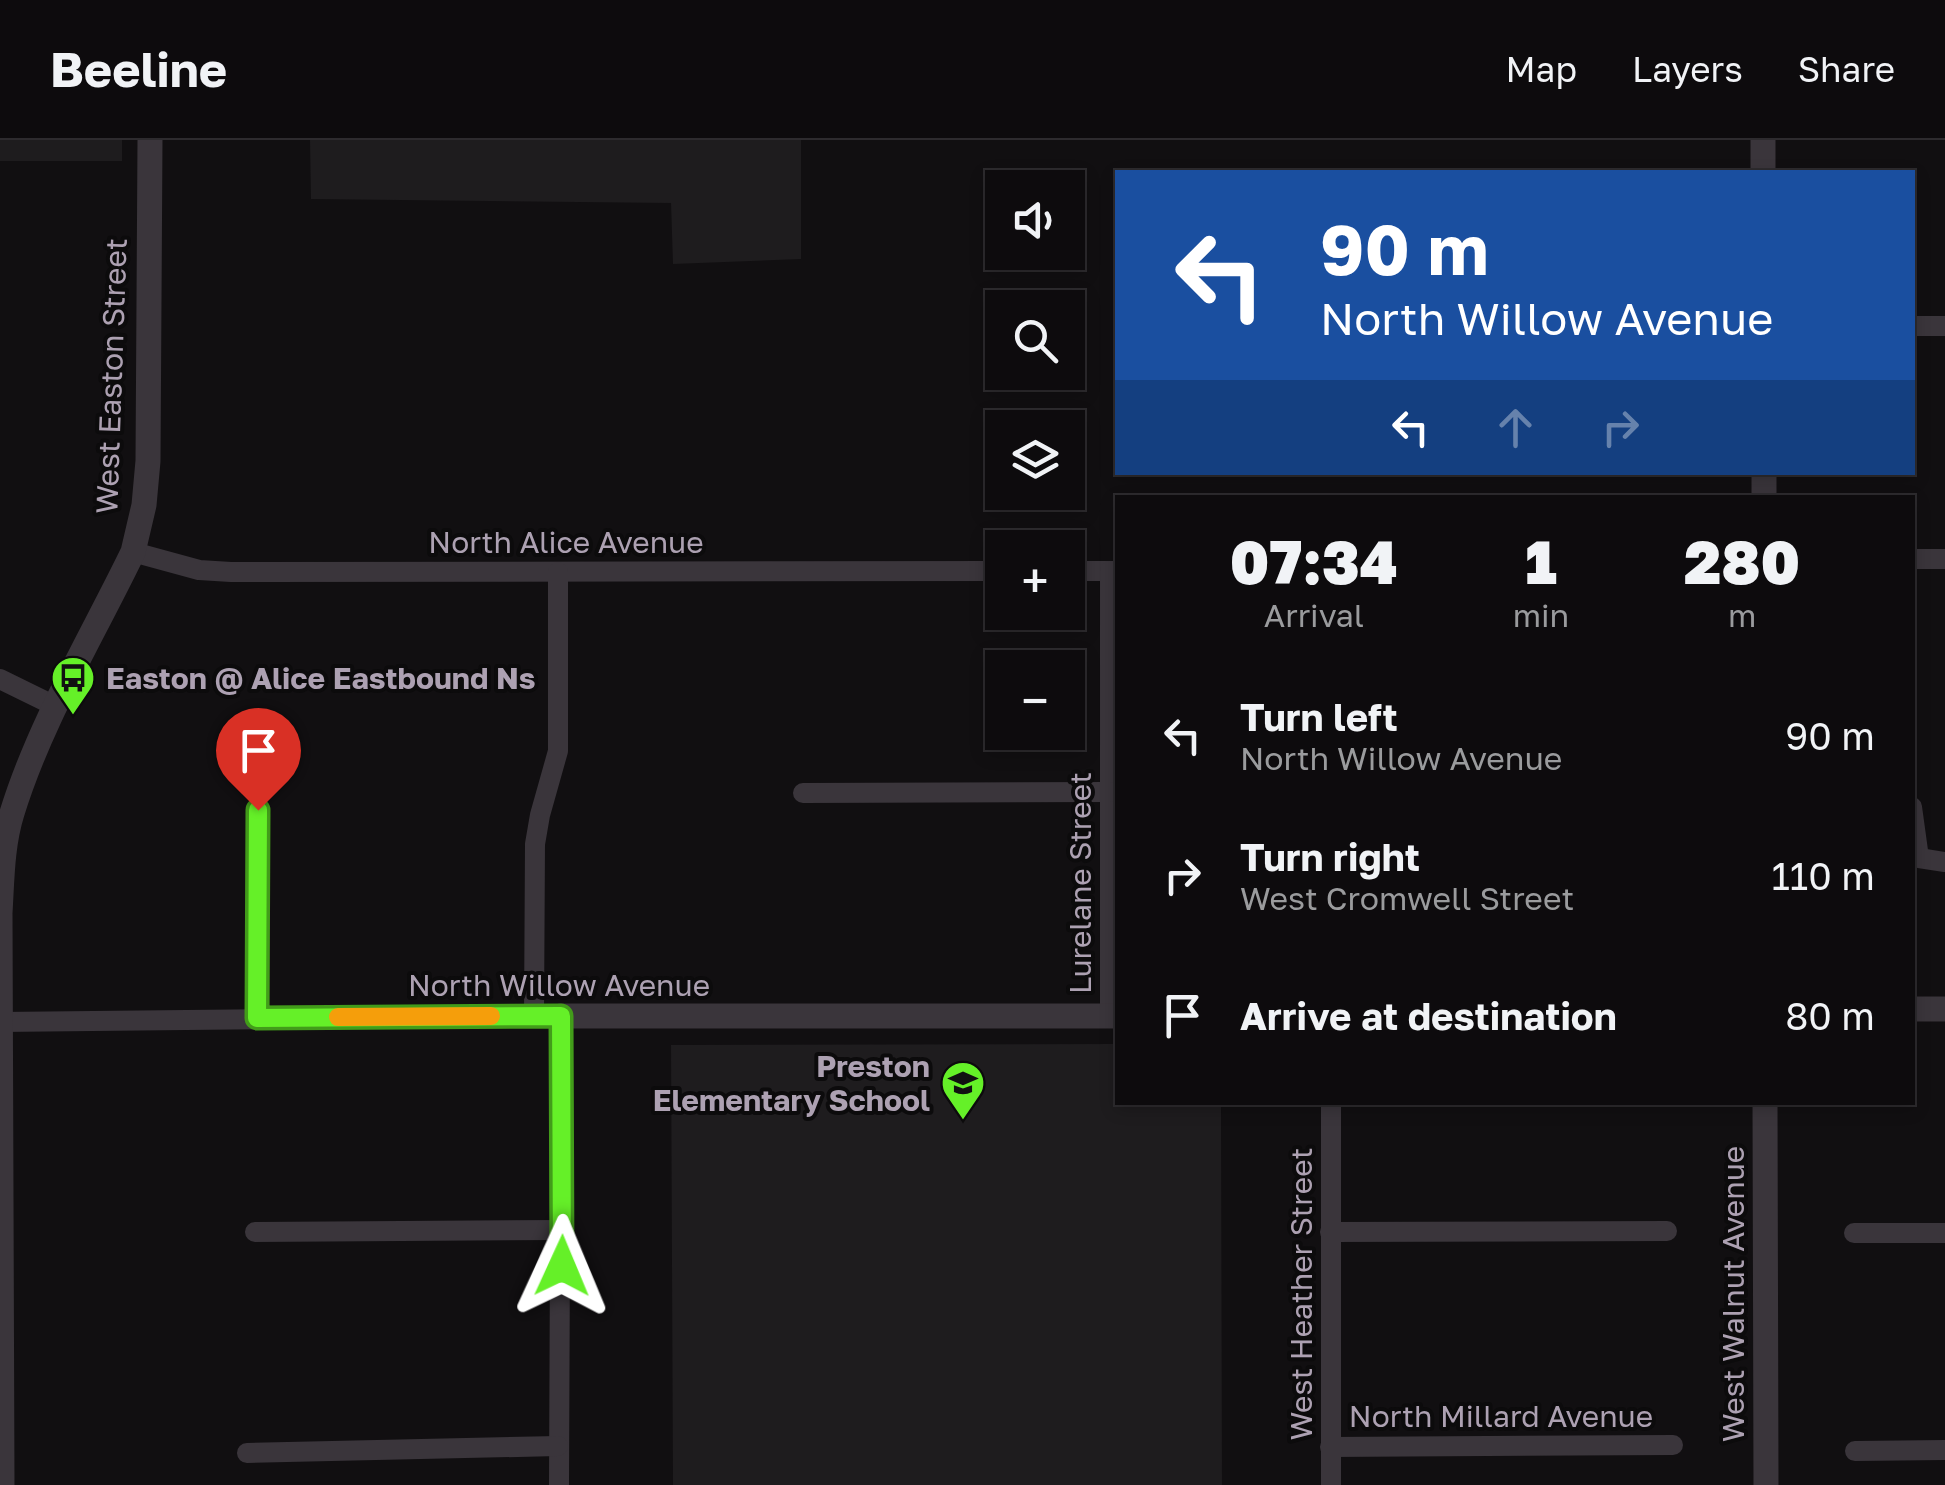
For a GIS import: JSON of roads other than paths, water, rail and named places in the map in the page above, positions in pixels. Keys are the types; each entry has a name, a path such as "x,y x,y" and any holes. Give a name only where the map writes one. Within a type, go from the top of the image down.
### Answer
{"street":[{"name":"West Easton Street","path":"2,1485 0,913 10,816 56,707 133,552 144,505 148,461 150,140"},
{"path":"1763,140 1763,170"},
{"path":"1915,326 1945,326"},
{"name":"North Alice Avenue","path":"133,552 199,570 231,572 985,571"},
{"path":"1915,560 1945,559"},
{"path":"1085,571 1114,571"},
{"name":"Lurelane Street","path":"1114,571 1110,792 1114,1016"},
{"path":"534,1016 536,844 558,751 558,572"},
{"path":"0,679 56,707"},
{"path":"803,793 1110,792"},
{"path":"257,1018 258,810"},
{"path":"1915,829 1919,858 1945,862"},
{"path":"1915,1010 1945,1009"},
{"name":"North Willow Avenue","path":"1,1022 534,1016 1114,1016"},
{"path":"559,1485 561,1016"},
{"name":"West Heather Street","path":"1330,1485 1331,1105"},
{"name":"West Walnut Avenue","path":"1765,1105 1766,1485"},
{"path":"255,1232 562,1230"},
{"path":"1330,1232 1667,1231"},
{"path":"1854,1233 1945,1233"},
{"name":"North Millard Avenue","path":"1330,1447 1673,1445"},
{"path":"246,1452 558,1446"},
{"path":"1855,1451 1945,1450"}],"place":[{"name":"Easton @ Alice Eastbound Ns","path":"73,716"},
{"name":"Preston Elementary School","path":"963,1121"}]}
